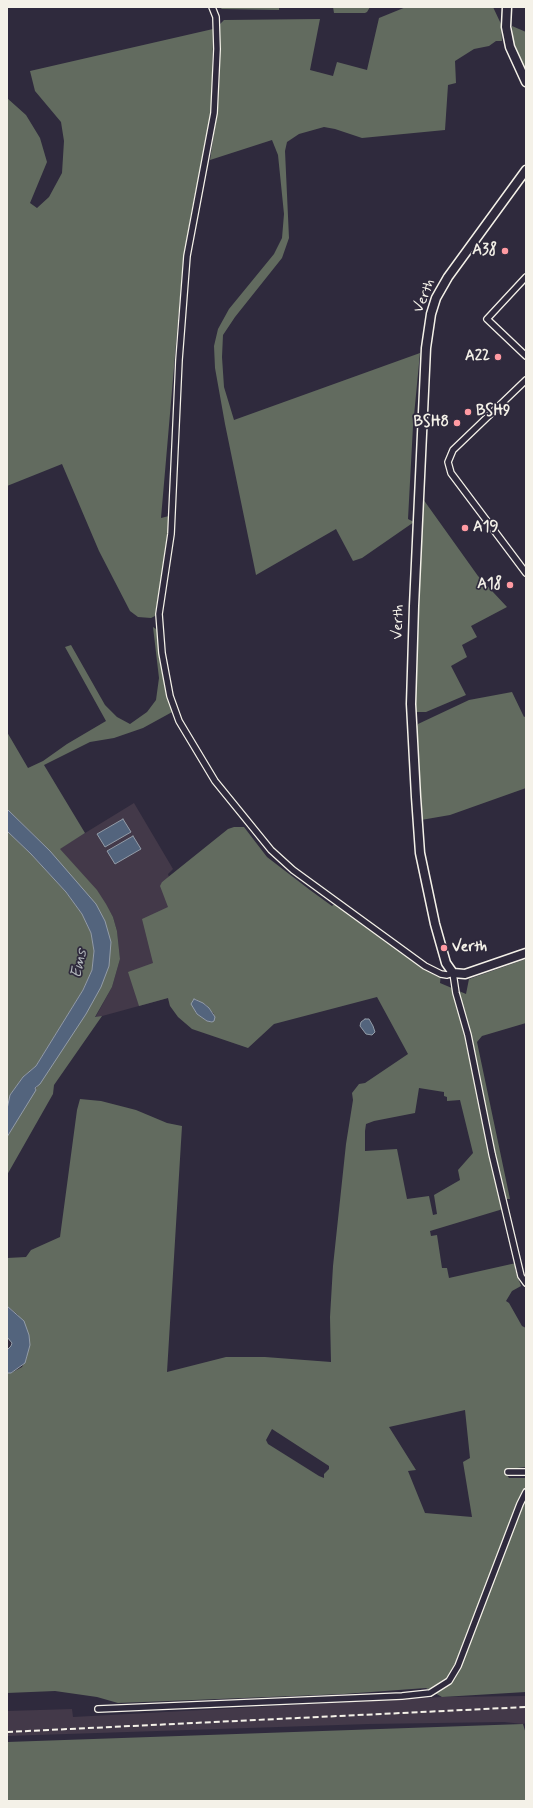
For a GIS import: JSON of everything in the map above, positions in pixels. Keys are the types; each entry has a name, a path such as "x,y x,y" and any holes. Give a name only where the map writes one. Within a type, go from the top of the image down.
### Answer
{"street":[{"path":"212,7 216,17 217,49 214,113 187,256 179,360 171,534 158,614 162,653 170,696 179,721 211,775 271,850 293,870 425,966 440,974 465,974 526,953"},
{"path":"507,7 506,27 510,47 526,82"},
{"name":"Verth","path":"526,170 448,277 436,298 427,331 411,667 412,732 420,853 441,949 446,963 453,973 456,993 468,1035 492,1154 521,1276 526,1283"},
{"path":"526,277 487,319 526,356"},
{"path":"526,380 453,450 448,462 451,473 526,571"},
{"path":"508,1472 526,1472"},
{"path":"98,1709 394,1696 430,1693 449,1681 458,1666 517,1511 526,1492"}],"shaded area":[{"path":"134,803 173,869 168,874 169,877 162,882 181,942 173,1004 170,1006 168,998 95,1018 112,987 120,959 117,931 113,917 97,891 59,849"},
{"path":"526,1696 526,1723 523,1724 504,1722 369,1724 7,1736 7,1711 72,1709 73,1717 442,1697"}],"green space":[{"path":"219,7 279,7 279,10 222,9"},
{"path":"333,7 370,7 365,13 334,13"},
{"path":"406,7 493,7 501,24 502,41 496,41 489,46 474,49 455,61 456,83 448,85 445,130 362,138 324,127 299,134 287,142 285,151 289,238 282,258 235,317 223,335 222,357 224,387 234,420 420,353 413,426 408,519 414,522 362,558 353,561 336,529 256,575 225,424 215,368 214,346 218,329 229,309 274,254 282,238 284,214 278,155 272,140 210,160 217,113 219,25 224,20 320,19 310,70 333,76 337,62 367,70 379,18"},
{"path":"512,26 526,32 526,73 513,41"},
{"path":"213,29 212,113 191,214 183,263 161,518 169,516 169,532 155,616 151,618 138,617 130,611 99,551 62,464 7,486 7,98 26,115 40,138 47,162 30,203 37,208 49,197 62,173 64,141 61,122 35,91 30,71"},
{"path":"423,499 478,576 507,607 471,626 477,637 462,645 467,657 451,666 466,695 426,712 415,712 417,605"},
{"path":"153,627 159,631 174,711 143,728 114,738 90,742 44,765 85,833 60,849 97,890 106,904 113,917 117,931 120,959 112,987 95,1017 102,1016 54,1085 53,1094 7,1175 7,1137 109,966 50,851 7,809 7,732 28,768 43,761 67,744 106,721 65,647 71,645 105,705 117,717 130,724 147,712 156,700 159,678"},
{"path":"512,692 524,717 526,716 526,788 450,815 421,820 422,813 415,731 418,724 469,700"},
{"path":"234,827 244,827 267,857 332,906 337,902 441,974 440,983 466,994 469,979 526,959 526,1023 482,1036 477,1042 510,1199 501,1199 503,1209 430,1231 431,1236 437,1235 442,1268 447,1268 449,1278 516,1263 515,1269 521,1286 512,1291 506,1301 509,1303 522,1326 526,1328 526,1467 508,1469 505,1472 509,1478 526,1478 526,1692 442,1697 426,1688 344,1694 118,1703 97,1697 55,1691 7,1693 7,1373 11,1373 22,1367 27,1357 18,1315 7,1306 7,1258 26,1257 31,1250 60,1237 77,1110 80,1099 101,1101 136,1110 167,1123 182,1126 167,1372 226,1357 265,1357 331,1362 330,1317 333,1266 346,1144 353,1100 352,1093 359,1084 365,1083 408,1054 377,997 274,1024 248,1048 192,1029 178,1017 170,1006 168,998 139,1006 128,972 153,963 142,919 168,907 160,886 162,882 228,829","holes":["195,999 206,1005 214,1014 212,1022 207,1021 196,1013 192,1002","419,1088 444,1092 444,1096 447,1097 447,1101 460,1100 473,1153 458,1170 460,1180 434,1195 437,1214 433,1215 429,1196 407,1199 397,1149 365,1151 366,1124 415,1113","465,1410 470,1458 463,1462 472,1517 425,1513 408,1471 416,1470 389,1427","272,1429 329,1466 329,1469 324,1474 324,1478 319,1476 268,1444 266,1440"]},
{"path":"7,831 31,854 66,892 82,914 91,933 94,951 92,970 83,990 36,1066 23,1077 10,1095 7,1109"},
{"path":"523,1724 526,1734 526,1801 7,1801 7,1742"}],"water":[{"path":"7,809 50,851 96,904 105,921 111,942 109,966 101,987 86,1014 40,1084 35,1088 36,1090 7,1137 7,1109 10,1095 23,1077 36,1066 83,990 92,970 94,951 91,933 82,914 66,892 31,854 7,831"},
{"path":"123,819 131,832 105,847 97,834"},
{"path":"133,836 141,849 115,864 107,851"},
{"path":"194,999 203,1003 209,1008 215,1017 214,1021 207,1021 197,1014 191,1004"},
{"path":"365,1019 369,1019 373,1026 375,1032 372,1035 366,1034 360,1026 361,1022"},
{"path":"7,1306 24,1321 29,1335 30,1345 25,1363 11,1373 7,1373 7,1350 12,1343 7,1337"}],"railway":[{"path":"7,1732 526,1707"}],"place":[{"name":"A38","path":"505,251"},
{"name":"A22","path":"498,357"},
{"name":"BSH9","path":"468,412"},
{"name":"BSH8","path":"457,423"},
{"name":"A19","path":"465,528"},
{"name":"A18","path":"510,585"},
{"name":"Verth","path":"444,948"}],"water label":[{"name":"Ems","path":"80,964"}]}
